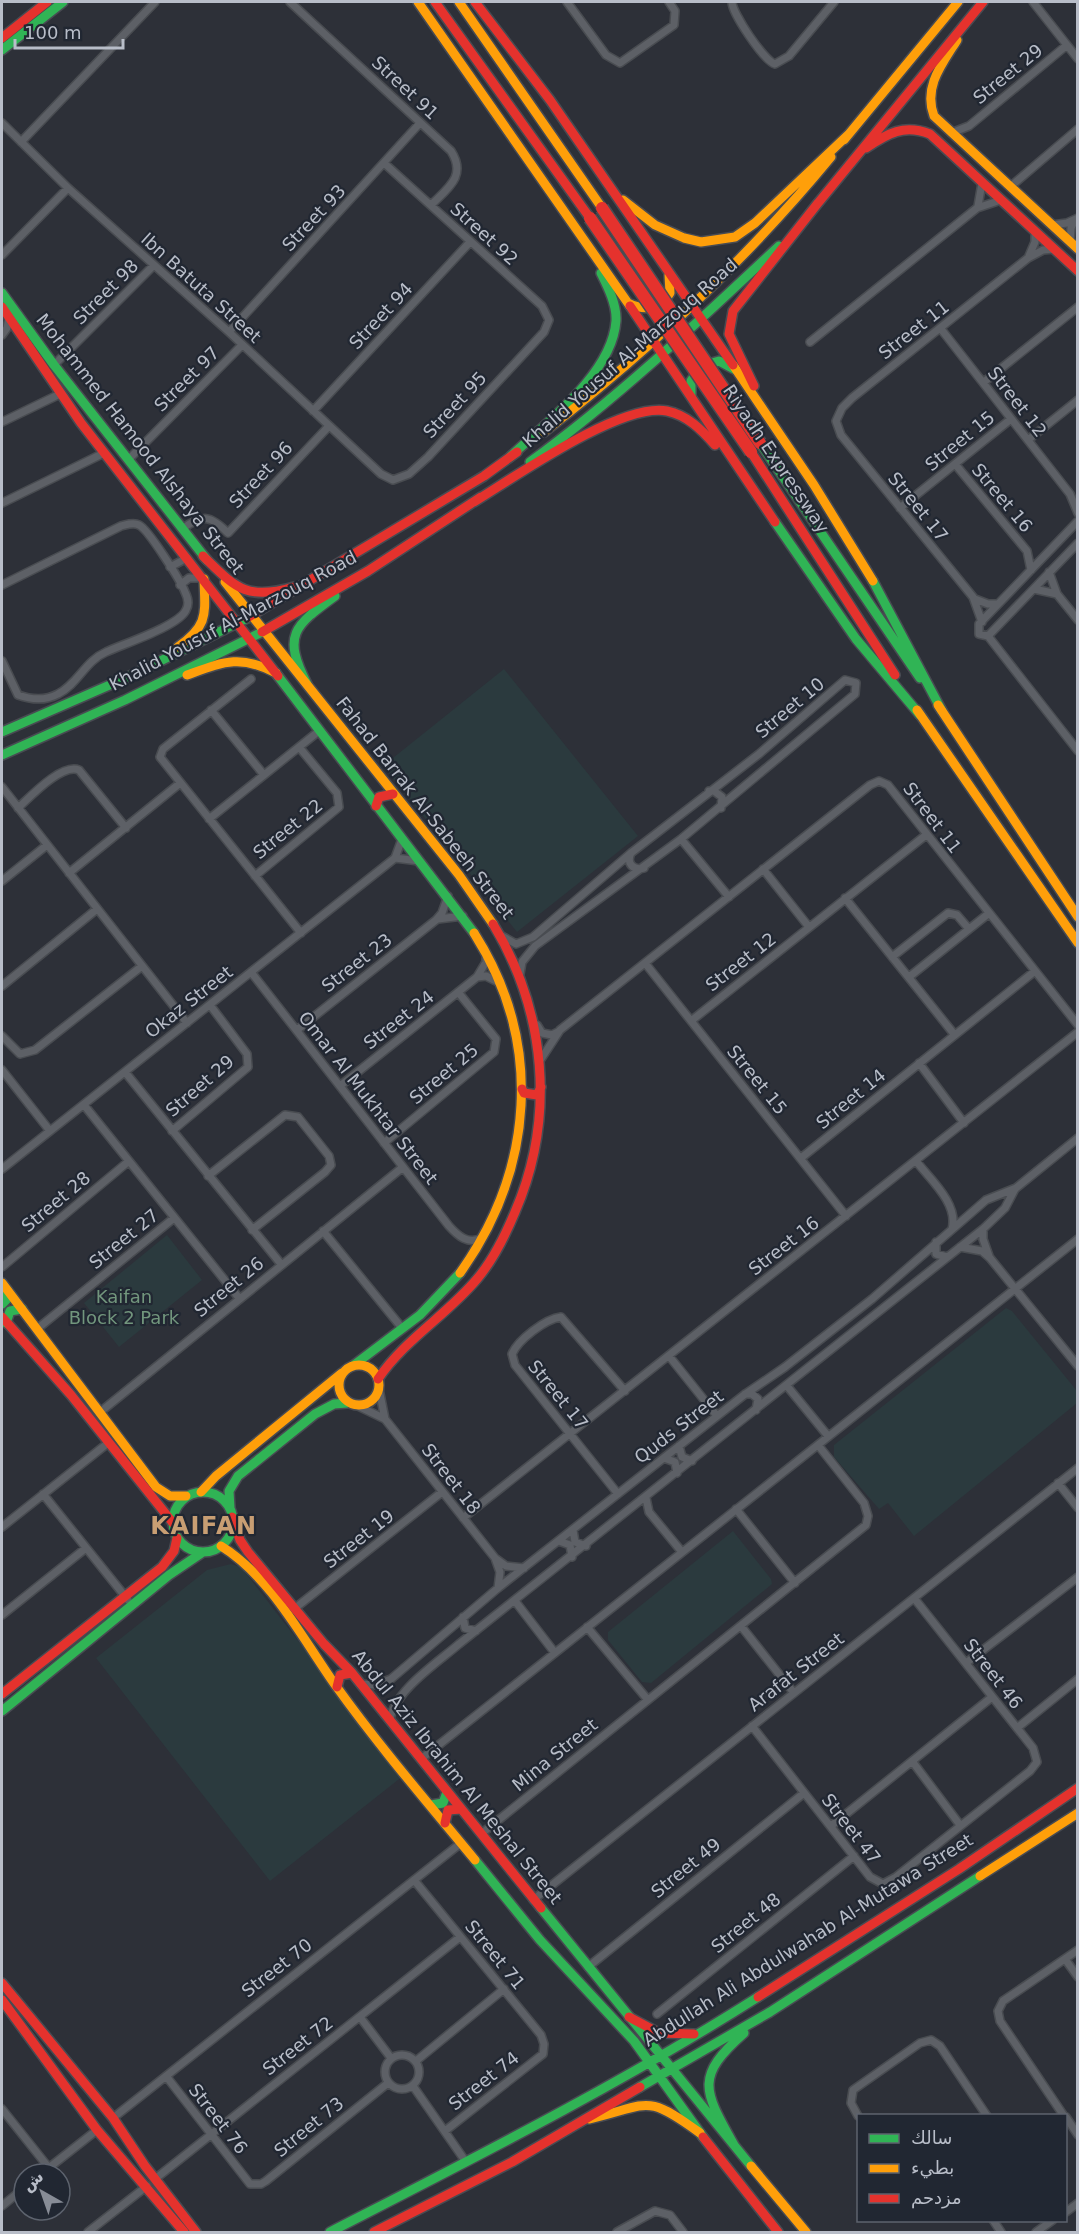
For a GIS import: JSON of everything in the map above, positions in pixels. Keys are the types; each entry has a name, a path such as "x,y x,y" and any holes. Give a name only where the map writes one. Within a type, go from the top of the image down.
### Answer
{"main road":[{"path":"2,38 47,2"},
{"path":"2,50 63,2"},
{"path":"418,2 580,232 744,479 856,639 920,714"},
{"name":"Riyadh Expressway","path":"435,2 942,711 1077,917"},
{"name":"Riyadh Expressway","path":"459,2 602,208 755,447 920,714 1077,943"},
{"path":"475,2 529,69 693,305 774,427 878,589 909,643 942,711"},
{"name":"Khalid Yousuf Al-Marzouq Road","path":"2,732 128,677 254,615 320,578 484,476 569,413 693,305 746,252 849,134 958,2"},
{"path":"980,5 932,82 929,96 934,116 1074,245"},
{"name":"Khalid Yousuf Al-Marzouq Road","path":"4,755 147,689 249,637 371,570 474,502 567,435 702,319 783,241 860,153 980,5"},
{"path":"860,153 901,128 917,128 930,134 1077,271"},
{"path":"612,191 669,232 701,242 735,237 755,223 849,134"},
{"path":"978,179 973,166 978,163 984,164"},
{"path":"1014,213 1023,210 1024,201"},
{"path":"774,427 735,348 729,334 729,323 740,301 818,203"},
{"path":"1032,229 1030,218 1038,214"},
{"path":"510,457 594,374 606,357 612,340 616,322 613,304 580,232"},
{"path":"627,302 636,308 647,310 657,308 666,301 671,291 671,280 667,270"},
{"name":"Mohammed Hamood Alshaya Street","path":"2,293 54,365 128,460 254,615"},
{"name":"Mohammed Hamood Alshaya Street","path":"5,312 81,423 249,637"},
{"path":"693,399 691,381 701,366 719,361 735,370"},
{"path":"81,423 81,412 90,410"},
{"path":"474,502 600,428 626,415 645,410 660,410 689,420 744,479"},
{"path":"134,491 140,494 148,492 146,482"},
{"path":"204,556 238,588 252,596 274,593 320,578"},
{"path":"307,684 292,653 294,631 309,615 371,570"},
{"path":"128,677 180,646 200,629 207,615 204,579"},
{"name":"Fahad Barrak Al-Sabeeh Street","path":"254,615 377,775 484,908 502,936 520,974 537,1025 541,1059 541,1104 529,1177 513,1219 488,1264 468,1289 394,1354 379,1384"},
{"name":"Fahad Barrak Al-Sabeeh Street","path":"249,637 376,806 463,916 486,953 504,989 513,1017 522,1089 510,1171 494,1214 471,1258 443,1293 354,1365"},
{"path":"147,689 235,660 254,662 276,673"},
{"path":"362,786 372,788 378,780 377,775"},
{"path":"376,806 379,797 388,793 393,795"},
{"path":"504,989 510,998 520,998 525,990"},
{"path":"513,1017 515,1010 522,1006 532,1011"},
{"path":"522,1089 524,1093 532,1096 540,1091 542,1086"},
{"path":"494,1214 505,1210 513,1219"},
{"path":"2,1304 7,1299 4,1287"},
{"path":"2,1694 128,1600 203,1552 221,1546 231,1533 229,1491 238,1476 315,1414 334,1404 372,1401 379,1384 369,1367 354,1365 231,1464 201,1492 186,1496 170,1496 156,1487 4,1287"},
{"path":"22,1309 10,1311 4,1320 71,1395 173,1523 177,1538 184,1545 203,1552"},
{"path":"51,1375 61,1374 64,1364"},
{"path":"342,1373 339,1389 353,1404"},
{"path":"201,1492 218,1496 231,1513"},
{"path":"173,1523 179,1503 186,1496"},
{"name":"Abdul Aziz Ibrahim Al Meshal Street","path":"231,1513 240,1540 248,1552 294,1609 352,1673 670,2069 734,2145"},
{"path":"2,1711 128,1600 168,1560 177,1538"},
{"name":"Abdul Aziz Ibrahim Al Meshal Street","path":"221,1546 242,1559 287,1615 337,1687 445,1823 540,1940 602,2004 648,2061 700,2133"},
{"path":"337,1687 340,1675 352,1673"},
{"name":"Abdullah Ali Abdulwahab Al-Mutawa Street","path":"330,2232 466,2162 703,2032 959,1869 1077,1788"},
{"path":"431,1805 443,1803 447,1792"},
{"path":"445,1823 448,1810 461,1809"},
{"name":"Abdullah Ali Abdulwahab Al-Mutawa Street","path":"374,2232 512,2162 580,2120 770,2012 1077,1813"},
{"path":"540,1940 552,1938 556,1927"},
{"path":"2,1983 133,2145 151,2182 184,2232"},
{"path":"2,2000 60,2076 77,2104 119,2157 151,2182 196,2232"},
{"path":"770,2012 731,2044 714,2064 710,2075 708,2098 734,2145 806,2232"},
{"path":"629,2017 662,2034 678,2036 703,2032"},
{"path":"77,2104 80,2093 92,2092"},
{"path":"580,2120 609,2115 635,2104 650,2104 672,2113 700,2133 778,2232"},
{"path":"119,2157 131,2157 133,2145"}],"street":[{"path":"21,142 155,2"},
{"name":"Street 91","path":"290,2 451,151 458,164 453,182 431,205"},
{"path":"567,2 606,55 620,63 674,25 675,11 669,2"},
{"path":"732,2 734,11 764,57 776,64 789,57 834,2"},
{"path":"1033,2 1077,59"},
{"name":"Street 29","path":"956,138 1067,45"},
{"name":"Ibn Batuta Street","path":"2,123 68,188 229,332 381,474"},
{"name":"Street 93","path":"229,332 420,123"},
{"name":"Street 29","path":"956,138 969,126"},
{"path":"1010,187 1077,129"},
{"name":"Street 92","path":"384,163 546,310 549,320 544,332"},
{"path":"977,208 981,199 978,179"},
{"path":"2,255 68,188"},
{"path":"810,342 977,208 1001,200"},
{"path":"1051,225 1076,219"},
{"path":"1074,245 1071,228 1076,219"},
{"path":"1028,258 1035,242 1032,229"},
{"name":"Street 94","path":"313,411 470,242"},
{"name":"Street 11","path":"841,435 837,421 842,408 1028,258 1043,250 1054,249"},
{"name":"Street 98","path":"54,365 153,266"},
{"path":"984,382 1077,307"},
{"path":"2,335 7,328 5,312"},
{"name":"Street 12","path":"941,329 1070,494 1077,499"},
{"name":"Street 95","path":"381,474 393,480 401,479 417,468 544,332"},
{"name":"Street 97","path":"128,460 242,345"},
{"path":"2,422 60,394"},
{"path":"1028,440 1077,400"},
{"name":"Street 15","path":"900,508 1011,419"},
{"name":"Street 96","path":"182,529 195,520 206,518 214,520 228,532 329,426"},
{"name":"Street 17","path":"841,435 973,597 982,621 978,631 982,636 988,636"},
{"path":"2,503 104,453"},
{"name":"Street 16","path":"955,464 1027,551 1031,570"},
{"name":"Street 12","path":"1070,494 1077,513"},
{"path":"982,621 1077,521"},
{"path":"2,585 121,526 134,524 142,527 170,567 188,604 180,618 102,653 58,694 42,699 18,695 2,661"},
{"path":"1063,536 1066,545 1077,544"},
{"path":"1077,544 988,636 1077,751"},
{"name":"Street 16","path":"1027,551 1046,554"},
{"path":"1046,554 1059,551 1059,562"},
{"path":"170,567 187,558"},
{"path":"1049,572 1057,594 1077,620"},
{"path":"180,585 189,578 204,579"},
{"path":"1034,589 1057,594"},
{"path":"973,597 988,604 998,604"},
{"path":"250,679 163,749 160,758 301,933"},
{"name":"Street 10","path":"502,936 516,944 532,937 631,853 798,721 845,680 856,683 855,694 721,808 644,868 535,946 522,962 520,974"},
{"path":"212,710 264,775"},
{"path":"798,721 807,725 808,732"},
{"path":"208,819 319,731"},
{"name":"Street 22","path":"255,876 339,807 337,793 299,747"},
{"path":"18,808 63,770 74,768 79,770 126,828"},
{"name":"Street 11","path":"541,1059 560,1030 875,782 883,781 1077,1025"},
{"path":"69,873 179,784"},
{"path":"2,787 187,1023"},
{"path":"704,794 714,790 719,793 723,803 721,808"},
{"name":"Street 12","path":"691,1021 926,835"},
{"path":"402,839 395,858 419,861"},
{"path":"681,839 729,897"},
{"path":"2,882 47,845"},
{"path":"631,853 629,859 631,866 637,869 644,868"},
{"name":"Okaz Street","path":"2,1170 395,858"},
{"path":"763,869 809,927"},
{"name":"Street 23","path":"297,1030 436,920 446,905 448,896"},
{"path":"845,898 954,1034"},
{"path":"2,986 97,909"},
{"path":"892,957 948,913 957,915 969,929"},
{"path":"909,977 988,914"},
{"name":"Street 23","path":"436,920 454,915 463,916"},
{"path":"486,953 486,962 477,977 494,978 504,989"},
{"name":"Street 15","path":"645,963 846,1216"},
{"path":"2,1036 20,1054 35,1050 142,966"},
{"name":"Street 14","path":"801,1158 1035,971"},
{"name":"Omar Al Mukhtar Street","path":"251,972 449,1226 465,1239 471,1258"},
{"name":"Street 24","path":"340,1086 477,977"},
{"name":"Street 25","path":"384,1143 494,1052 496,1045 492,1033 458,992"},
{"name":"Street 29","path":"172,1131 248,1067 247,1054 210,1005"},
{"path":"537,1025 542,1033 552,1035 560,1030"},
{"name":"Street 16","path":"463,1518 1077,1032"},
{"path":"919,1063 964,1123"},
{"name":"Street 29","path":"125,1072 281,1264"},
{"path":"3,1074 50,1131"},
{"path":"84,1105 239,1298"},
{"path":"208,1176 285,1115 293,1114 304,1125 329,1156 331,1165 326,1172 252,1230"},
{"name":"Quds Street","path":"360,1684 376,1685 392,1679 498,1588 744,1395 806,1351 872,1299 986,1200 1016,1188 1077,1138"},
{"name":"Street 28","path":"2,1267 129,1161"},
{"path":"916,1161 950,1206 954,1215 952,1228"},
{"name":"Street 26","path":"99,1413 403,1167"},
{"name":"Quds Street","path":"390,1720 393,1709 402,1695 476,1631 983,1229 999,1215 1016,1188"},
{"path":"986,1200 994,1199 999,1203 999,1215"},
{"path":"950,1206 970,1213"},
{"name":"Street 27","path":"37,1329 174,1218"},
{"path":"983,1229 983,1239 990,1258"},
{"path":"323,1231 402,1328"},
{"path":"465,1239 477,1241 482,1238"},
{"path":"421,1759 1077,1239"},
{"path":"936,1242 936,1254 948,1256"},
{"path":"960,1247 982,1251 990,1258 1077,1366"},
{"path":"872,1299 880,1301 882,1310"},
{"name":"Street 17","path":"618,1494 515,1365 512,1354 517,1345 552,1319 561,1317 625,1391"},
{"path":"806,1351 808,1359 816,1362"},
{"path":"669,1356 717,1416"},
{"name":"Street 18","path":"379,1384 385,1419"},
{"path":"787,1386 828,1436"},
{"path":"744,1395 756,1396 759,1403 756,1410"},
{"name":"Street 18","path":"353,1404 385,1419 495,1558"},
{"path":"2,1527 108,1443"},
{"name":"Mina Street","path":"481,1834 863,1528 868,1521 868,1510 818,1445"},
{"path":"679,1446 682,1457 692,1461"},
{"path":"664,1458 675,1462 677,1473"},
{"name":"Arafat Street","path":"533,1899 1077,1468"},
{"path":"1058,1483 1077,1508"},
{"name":"Street 19","path":"294,1609 442,1492"},
{"path":"43,1494 128,1600"},
{"path":"646,1498 649,1512 682,1552"},
{"path":"634,1507 649,1512"},
{"path":"736,1509 795,1583"},
{"path":"573,1530 575,1542 586,1546"},
{"path":"559,1541 570,1545 572,1557"},
{"path":"2,1615 86,1548"},
{"path":"495,1558 506,1566 524,1568"},
{"path":"495,1558 500,1572 498,1588"},
{"path":"966,1663 1077,1577"},
{"name":"Street 46","path":"914,1598 1017,1728 1037,1757 1030,1771"},
{"path":"515,1601 555,1653"},
{"path":"463,1617 465,1628 476,1631"},
{"path":"741,1626 794,1693"},
{"path":"587,1628 648,1700"},
{"path":"1017,1728 1077,1679"},
{"path":"831,1826 992,1696"},
{"name":"Street 47","path":"752,1726 873,1880 883,1884 1030,1771"},
{"path":"912,1761 960,1825"},
{"name":"Street 49","path":"588,1967 804,1793"},
{"name":"Street 70","path":"113,2118 461,1843"},
{"name":"Street 48","path":"657,2014 854,1856"},
{"name":"Street 71","path":"414,1880 541,2035 544,2044 543,2054"},
{"name":"Street 72","path":"88,2232 460,1937"},
{"path":"1064,2114 1000,2021 998,2011 1003,2001 1077,1950"},
{"path":"1065,1959 1077,1977"},
{"path":"416,2061 504,1989"},
{"path":"360,2016 391,2058"},
{"path":"857,2114 850,2103 853,2090 920,2043 931,2040 940,2046 986,2114"},
{"name":"Street 74","path":"445,2131 543,2054"},
{"path":"404,2055 416,2061 420,2074 413,2086 400,2090 388,2083 385,2070 391,2058 404,2055"},
{"name":"Street 76","path":"166,2076 247,2181"},
{"name":"Street 73","path":"247,2181 255,2185 266,2181 388,2083"},
{"path":"413,2086 466,2162"},
{"path":"2,2111 44,2162"},
{"path":"1067,2119 1077,2135"},
{"path":"57,2162 97,2130"},
{"path":"617,2232 655,2211 670,2215 684,2232"},
{"path":"1036,2232 1050,2222"}],"green space":[{"path":"504,669 638,836 517,932 383,766"},
{"name":"Kaifan Block 2 Park","path":"167,1235 202,1280 119,1347 84,1303"},
{"path":"1006,1308 1012,1311 1077,1391 1077,1403 914,1536 888,1503 879,1509 834,1457 834,1445"},
{"path":"733,1531 771,1579 772,1584 651,1683 642,1682 608,1640 608,1632"},
{"path":"231,1564 241,1567 403,1776 270,1881 96,1658 207,1570"}],"traffic: fast":[{"path":"2,50 63,2"},
{"path":"530,462 627,385 779,246"},
{"path":"510,457 575,396 603,360 612,341 616,315 612,296 601,273"},
{"path":"2,293 54,365 207,560"},
{"path":"691,396 691,381 701,366 719,361 734,369"},
{"path":"760,443 920,678"},
{"path":"775,522 856,639 920,715"},
{"path":"873,581 942,711"},
{"path":"307,684 295,654 296,633 310,616 335,596"},
{"path":"2,732 128,677 247,618"},
{"path":"2,755 125,700 262,632"},
{"path":"278,676 474,933"},
{"path":"354,1365 420,1315 460,1273"},
{"path":"2,1304 7,1299 7,1290"},
{"path":"6,1323 10,1311 22,1309"},
{"path":"230,1508 229,1491 238,1476 315,1414 334,1404 347,1403"},
{"path":"203,1492 220,1497 228,1505 233,1522 228,1539 220,1547 203,1552 186,1547 178,1539 173,1522 178,1505 186,1497 203,1492"},
{"path":"2,1711 169,1575 203,1552"},
{"path":"431,1805 443,1803 447,1792"},
{"path":"475,1860 540,1940 634,2041 703,2137"},
{"path":"640,2087 770,2012 980,1876"},
{"path":"541,1908 751,2166"},
{"path":"330,2232 600,2090 758,1997"},
{"path":"734,2145 716,2111 709,2085 717,2061 744,2033"}],"traffic: slow":[{"path":"418,2 630,306"},
{"path":"459,2 602,208"},
{"path":"844,140 958,2"},
{"path":"957,40 940,67 932,86 931,105 934,116 1078,249"},
{"path":"623,200 655,225 684,238 701,242 735,237 755,223 849,134"},
{"path":"544,432 622,369 731,268 831,157"},
{"path":"628,303 646,308 662,303 670,293 669,275"},
{"path":"733,365 814,485 873,581"},
{"path":"178,647 195,632 203,618 204,579"},
{"path":"225,582 459,875 493,924"},
{"path":"187,675 231,662 252,663 276,673"},
{"path":"938,705 1078,917"},
{"path":"917,710 1078,943"},
{"path":"460,1273 485,1233 503,1191 515,1149 521,1105 520,1061 512,1018 497,975 474,933"},
{"path":"2,1283 156,1487 170,1496 186,1496"},
{"path":"359,1365 367,1366 373,1371 378,1377 379,1385 378,1393 373,1399 367,1404 359,1405 351,1404 345,1399 340,1393 339,1385 340,1377 345,1371 351,1366 359,1365"},
{"path":"201,1492 216,1476 342,1373"},
{"path":"221,1546 239,1559 270,1591 352,1708 475,1860"},
{"path":"980,1876 1078,1813"},
{"path":"589,2119 646,2105 668,2112 700,2133"},
{"path":"751,2166 806,2232"}],"traffic: jam":[{"path":"2,38 47,2"},
{"path":"435,2 590,218"},
{"path":"475,2 550,100 733,365"},
{"path":"814,208 983,2"},
{"path":"866,148 889,134 904,130 930,134 1078,271"},
{"path":"754,386 729,334 733,311 818,203"},
{"path":"602,208 760,443"},
{"path":"590,218 751,452"},
{"path":"630,306 775,522"},
{"path":"2,307 81,423 278,676"},
{"path":"474,502 541,460 597,429 647,411 667,411 681,416 715,445"},
{"path":"247,618 484,476 517,452"},
{"path":"751,452 895,675"},
{"path":"262,632 368,571 481,497"},
{"path":"203,556 224,576 243,589 264,593 294,587"},
{"path":"376,806 379,797 393,794"},
{"path":"378,1379 413,1339 453,1304 483,1271 507,1230 528,1176 536,1139 540,1102 539,1065 534,1028 525,992 511,957 493,924"},
{"path":"522,1089 524,1093 537,1095 541,1087"},
{"path":"2,1317 71,1395 173,1523"},
{"path":"232,1517 240,1540 248,1552 324,1644 352,1673 541,1908"},
{"path":"2,1694 162,1567 174,1551 177,1538"},
{"path":"337,1687 340,1675 352,1673"},
{"path":"758,1997 959,1869 1078,1788"},
{"path":"445,1823 448,1810 461,1809"},
{"path":"2,1983 113,2118 145,2166 196,2232"},
{"path":"2,2000 97,2130 184,2232"},
{"path":"629,2017 659,2033 694,2034"},
{"path":"374,2232 512,2162 640,2087"},
{"path":"703,2137 778,2232"}],"district":[{"name":"KAIFAN","path":"204,1526"}]}
